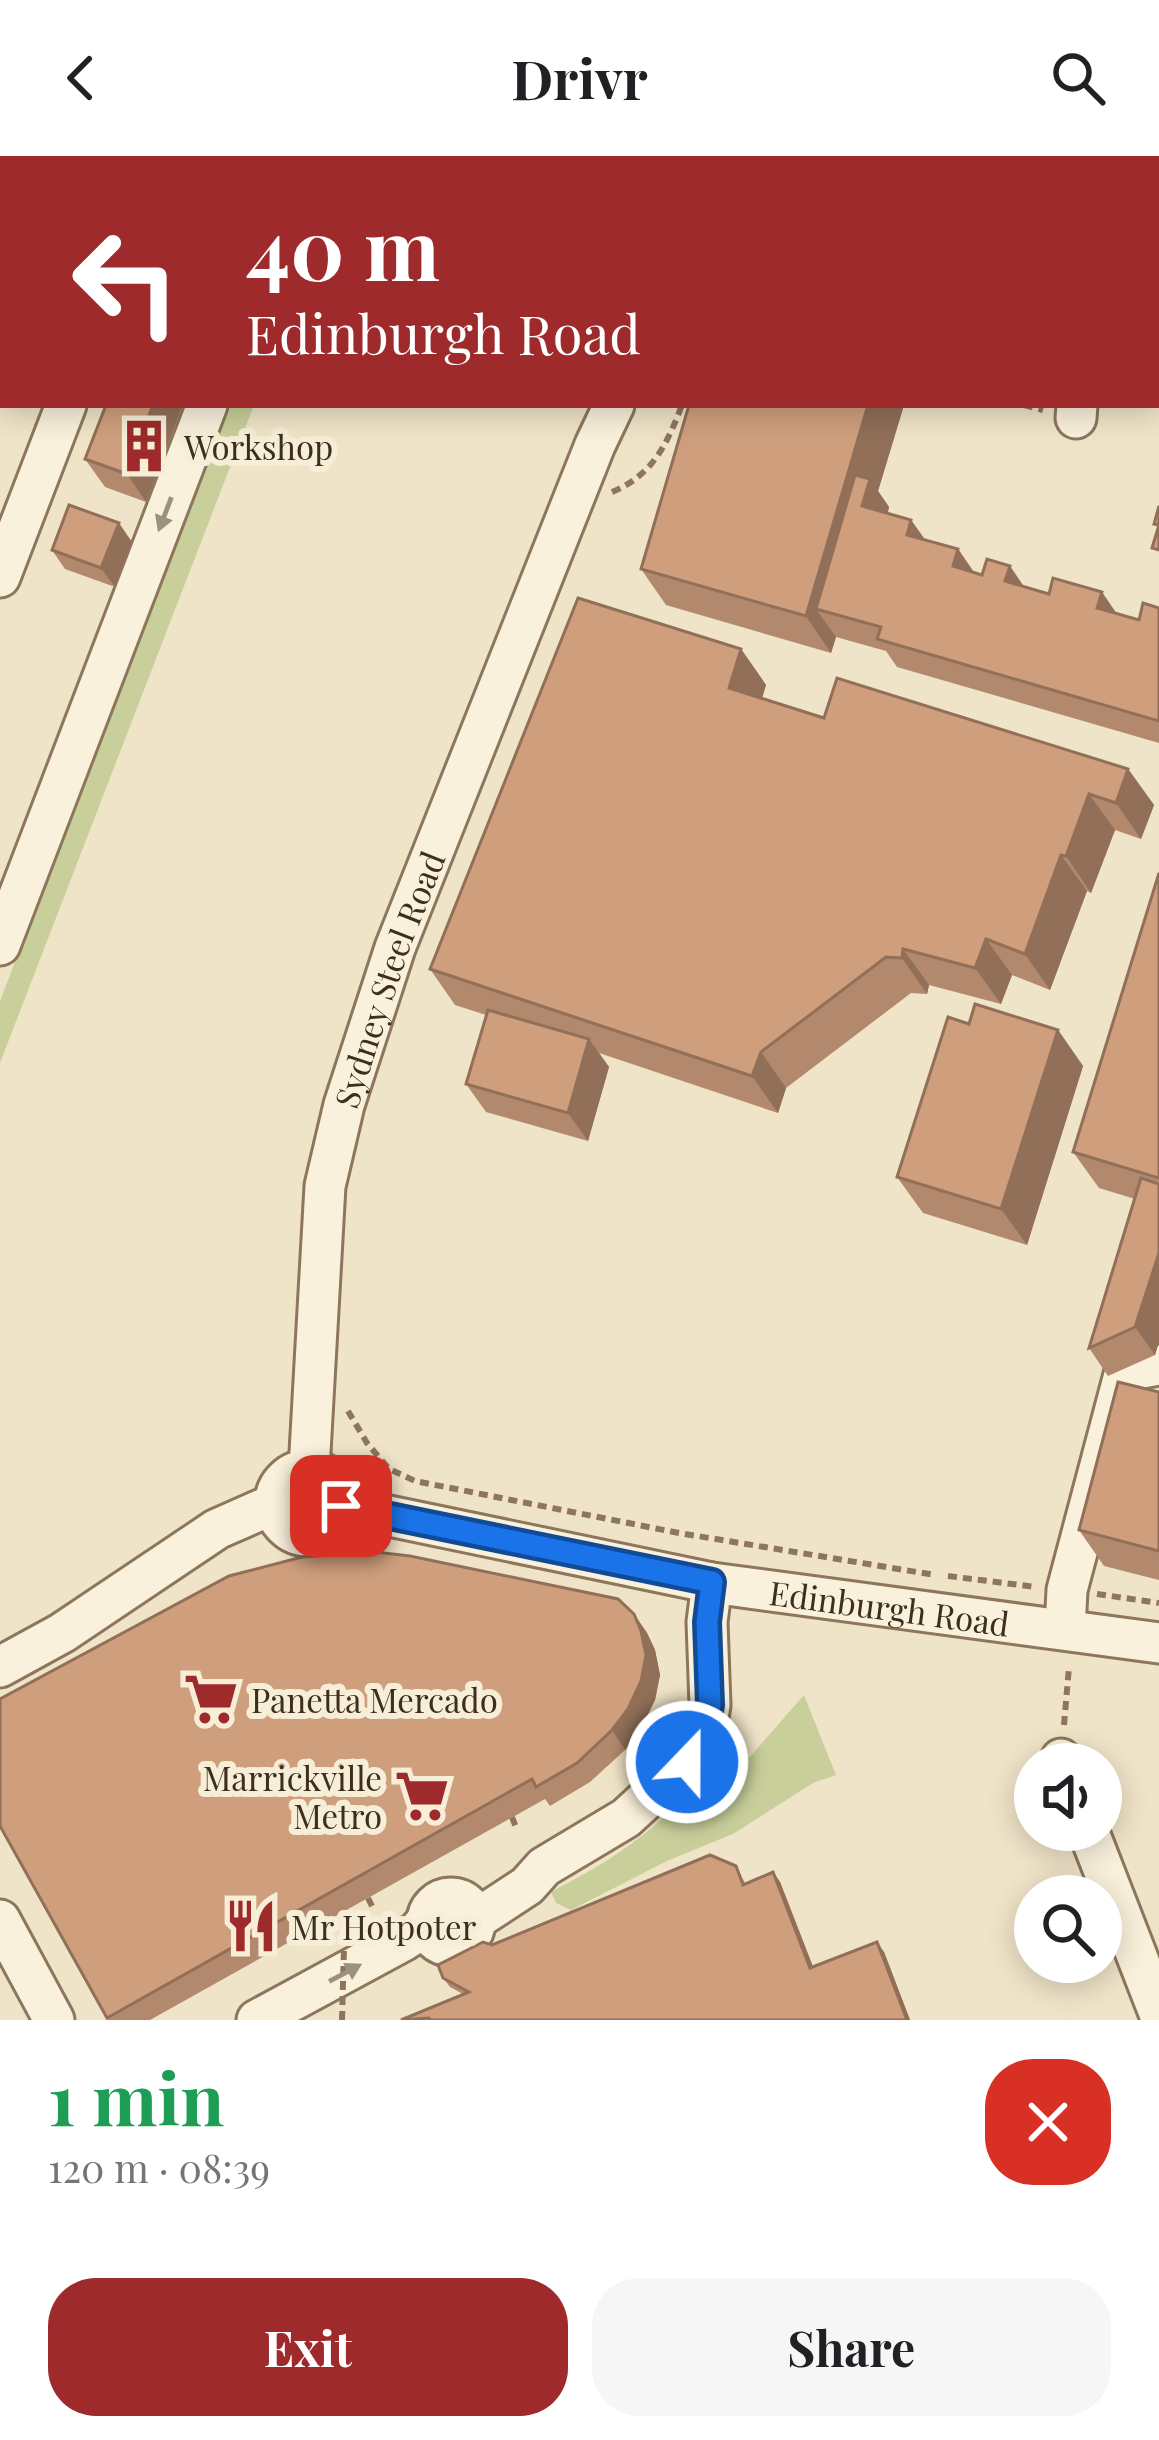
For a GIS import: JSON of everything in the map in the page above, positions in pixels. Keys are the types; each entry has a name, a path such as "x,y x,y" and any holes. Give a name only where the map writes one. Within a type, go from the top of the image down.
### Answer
{"street":[{"path":"0,577 65,408"},
{"path":"0,945 13,874 205,408"},
{"name":"Sydney Steel Road","path":"310,1470 325,1186 344,1105 395,948 613,408"},
{"path":"1070,1616 1126,1371 1159,1365"},
{"path":"310,1470 336,1485 341,1506 332,1527 312,1537 282,1525 274,1504 289,1476 310,1470"},
{"path":"0,1667 62,1633 217,1529 274,1504"},
{"name":"Edinburgh Road","path":"341,1506 712,1582 1070,1616 1159,1643"},
{"path":"257,2020 403,1941 518,1868 544,1867 626,1818 687,1762 706,1730 710,1705 707,1622 712,1582"},
{"path":"1096,1851 1159,2014"},
{"path":"0,1920 55,2020"}],"path":[{"path":"570,511 632,484 667,444 681,408"},
{"path":"313,1408 347,1410 389,1469 415,1481 680,1533 941,1576 1070,1616 1159,1603"},
{"path":"1063,1743 1070,1616"},
{"path":"512,1817 517,1830"},
{"path":"368,1898 374,1910"},
{"path":"342,2020 345,1911"}],"green space":[{"path":"227,408 253,408 0,1063 0,1001"},
{"path":"804,1695 836,1775 813,1783 733,1834 571,1910 556,1903 551,1892 647,1832 725,1754 749,1758"}],"building":[{"path":"105,408 152,408 127,474 85,459"},
{"path":"688,408 867,408 806,616 641,569"},
{"path":"855,475 870,479 862,506 911,520 907,535 958,549 953,566 982,575 987,559 1010,566 1005,581 1049,594 1053,578 1102,592 1097,608 1139,620 1143,603 1159,608 1159,721 877,639 881,627 816,609"},
{"path":"69,505 119,523 101,568 52,550"},
{"path":"578,598 741,649 729,688 824,718 837,678 1128,769 1116,803 1089,794 1025,954 986,939 975,968 903,949 902,958 886,957 761,1052 752,1076 430,969"},
{"path":"1159,873 1159,1178 1073,1152"},
{"path":"975,1004 1058,1030 1001,1209 897,1177 948,1017 969,1024"},
{"path":"488,1010 589,1039 568,1113 466,1084"},
{"path":"1141,1178 1159,1184 1159,1253 1135,1327 1089,1348"},
{"path":"1118,1382 1159,1392 1159,1551 1079,1530"},
{"path":"375,1552 618,1599 634,1614 646,1655 628,1709 577,1763 536,1787 532,1779 107,2018 0,1826 0,1699 229,1576 302,1557"},
{"path":"710,1855 736,1866 743,1885 773,1872 810,1968 877,1942 907,2020 401,2020 469,1992 443,1978 438,1965 483,1942 492,1945"}],"place":[{"name":"Workshop","path":"144,446"},
{"name":"Panetta Mercado","path":"211,1699"},
{"name":"Marrickville Metro","path":"422,1796"},
{"name":"Mr Hotpoter","path":"251,1926"}],"route":[{"path":"341,1506 712,1582 707,1622 710,1705 706,1730 687,1762"}]}
